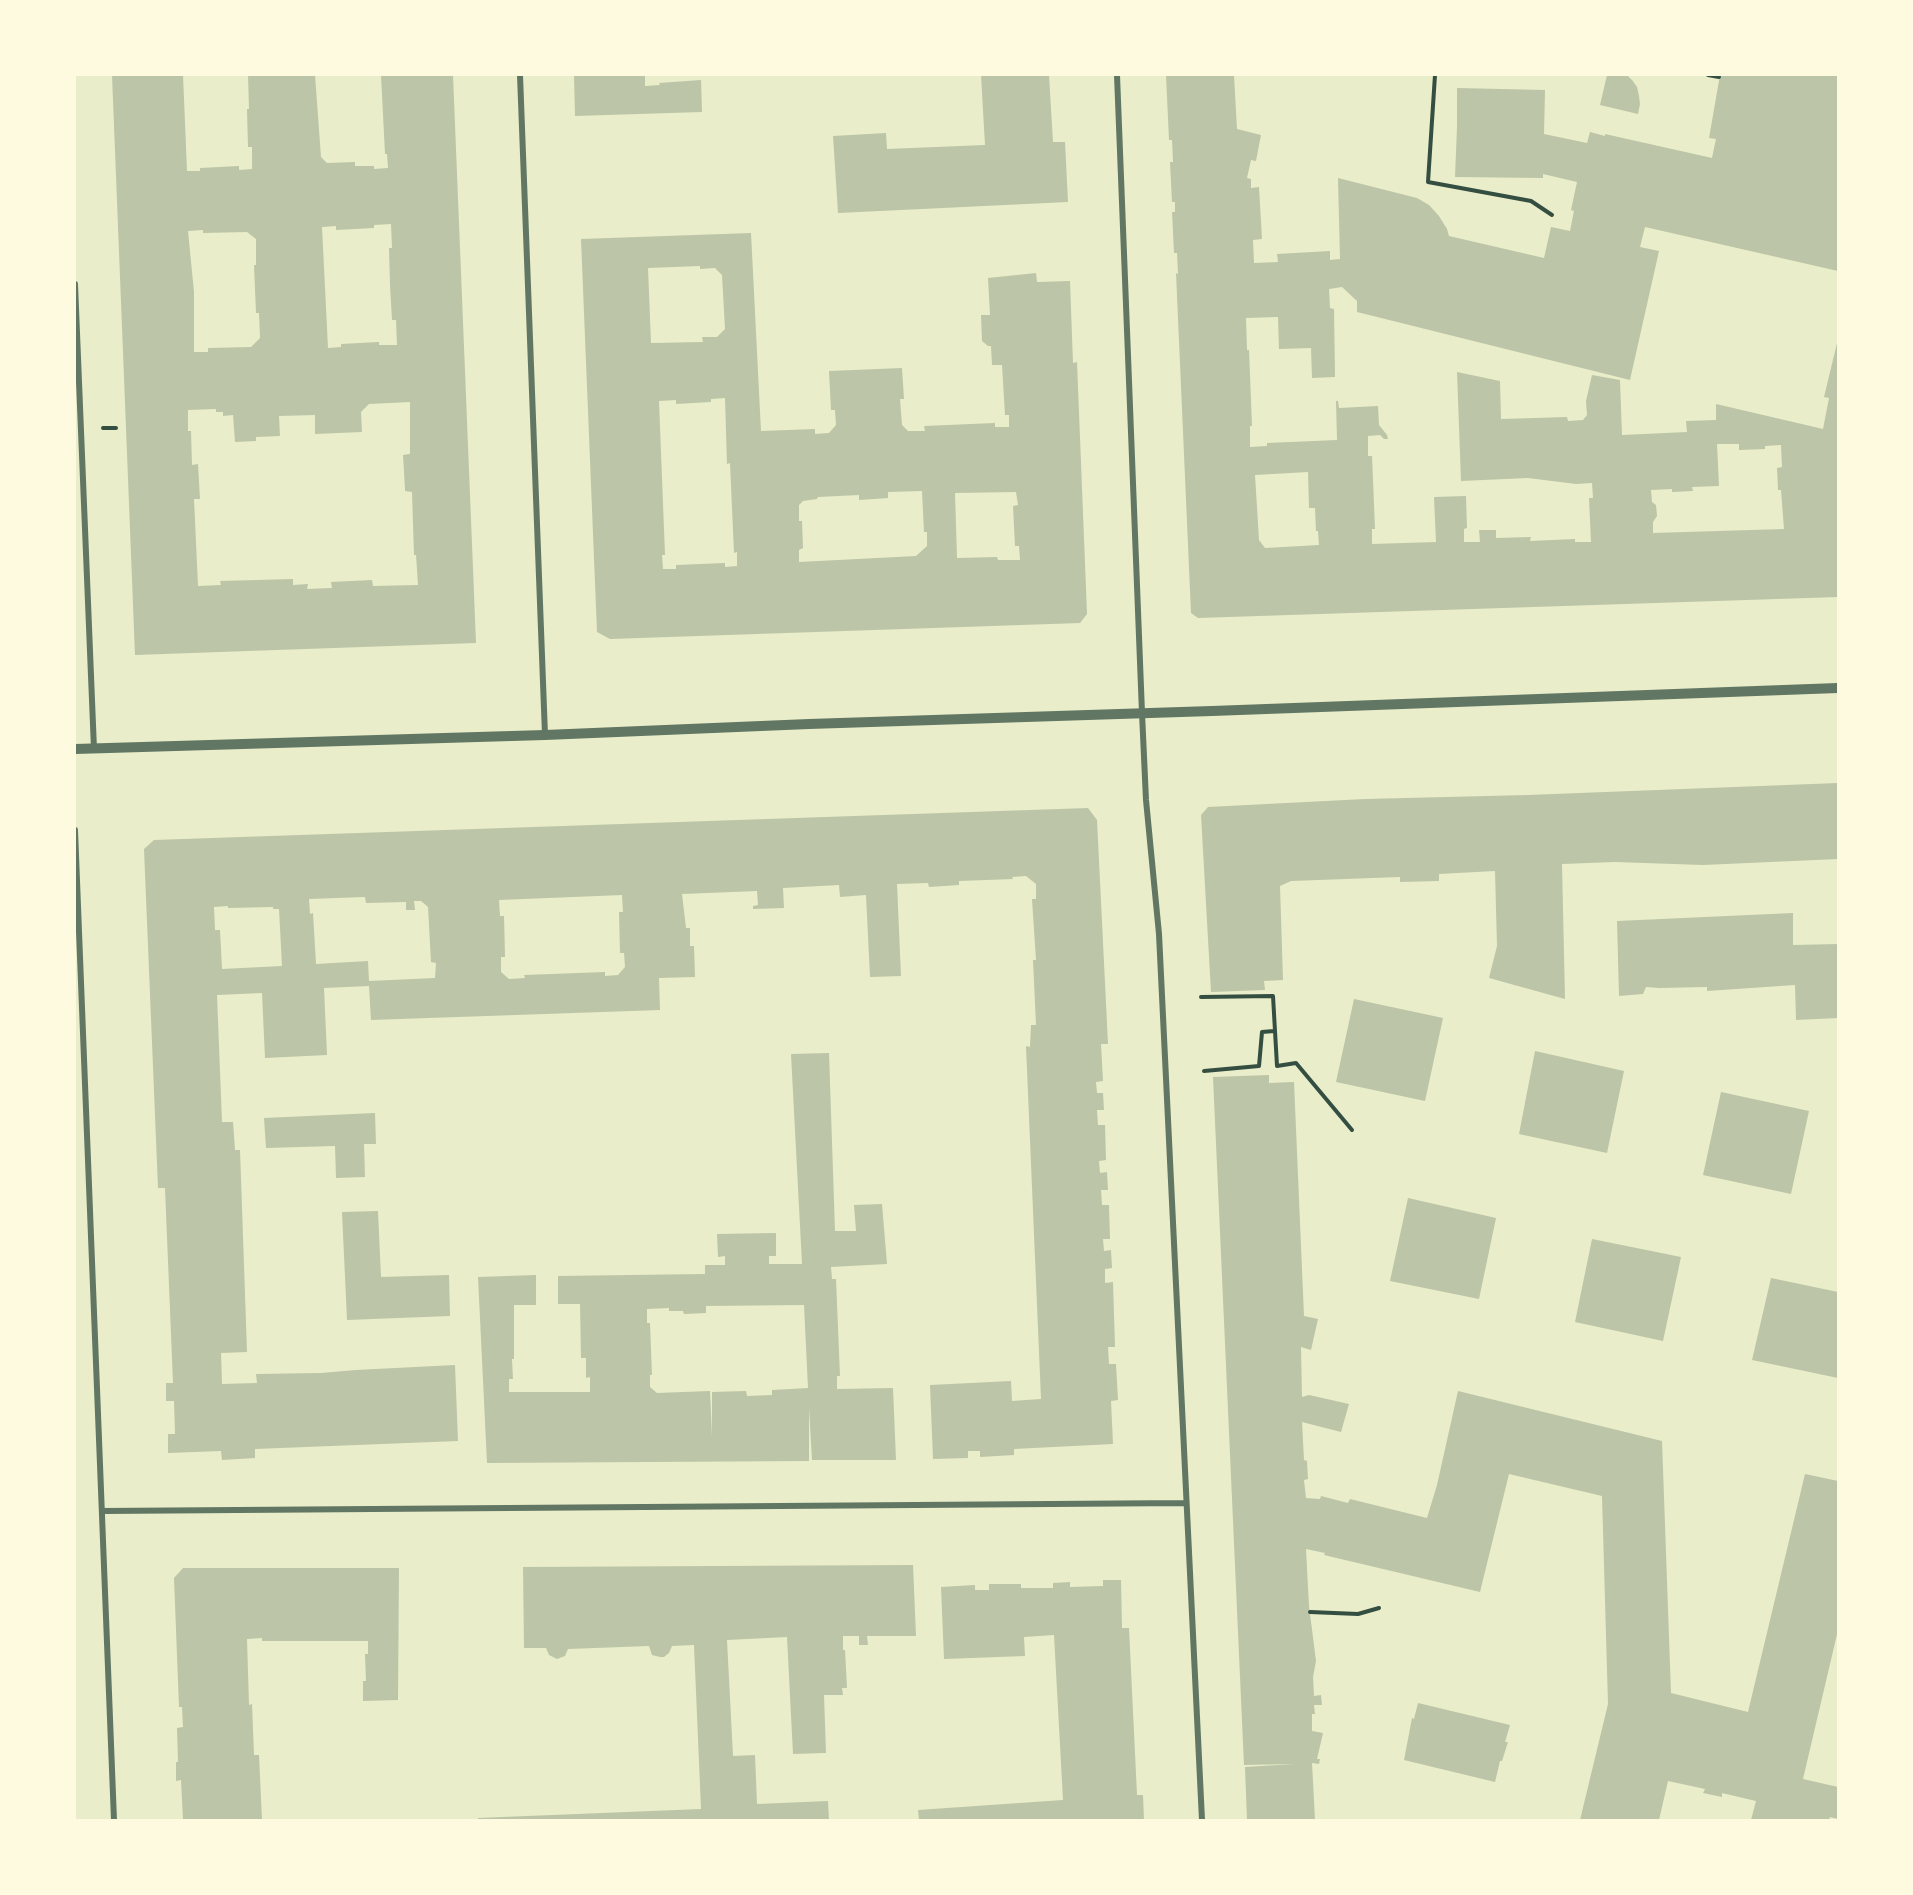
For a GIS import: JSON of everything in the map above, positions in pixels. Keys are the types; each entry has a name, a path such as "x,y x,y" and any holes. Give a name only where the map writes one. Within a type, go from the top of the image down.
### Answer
{"street":[{"path":"520,75 545,735"},
{"path":"1117,75 1146,800 1159,934 1202,1820"},
{"path":"75,284 94,748"},
{"path":"75,748 545,735 1838,688"},
{"path":"75,830 114,1820"},
{"path":"102,1511 1186,1503"}],"path":[{"path":"1435,75 1428,182 1531,201 1552,215"},
{"path":"1708,75 1719,77"},
{"path":"1201,997 1273,996 1277,1066 1296,1063 1352,1130"},
{"path":"1204,1071 1259,1066 1262,1032 1274,1031"},
{"path":"1310,1612 1358,1614 1379,1608"}],"building":[{"path":"112,75 183,75 187,171 200,171 200,168 239,166 239,170 252,169 252,147 248,147 248,75 315,75 321,157 327,163 355,162 355,166 374,166 374,169 388,168 387,154 385,154 381,75 453,75 476,643 135,655","holes":["391,224 390,285 392,320 396,320 397,345 379,345 379,342 341,344 341,347 328,348 322,227 336,226 336,230 374,228 374,225","188,231 247,232 256,239 256,265 254,265 256,313 259,313 260,338 251,347 208,348 208,352 194,352 194,292","410,402 410,454 403,455 405,491 412,492 414,555 416,555 418,585 373,586 372,580 331,582 332,588 307,589 308,584 293,585 293,579 220,581 221,585 198,586 194,499 200,499 198,464 192,465 188,410 216,409 216,412 223,412 223,416 233,415 235,442 256,441 256,437 280,436 279,416 315,415 315,434 362,432 361,412 369,404"]},
{"path":"574,75 645,75 645,86 701,80 702,112 575,116"},
{"path":"981,75 1049,75 1053,142 1065,142 1068,202 838,213 833,136 886,133 887,149 985,145"},
{"path":"1166,75 1234,75 1237,129 1261,135 1256,161 1251,160 1247,178 1251,179 1251,188 1259,187 1262,239 1253,240 1254,263 1278,262 1277,254 1330,251 1330,260 1340,259 1338,178 1417,198 1429,205 1439,216 1449,236 1544,258 1551,227 1570,231 1574,211 1571,210 1577,182 1543,174 1543,178 1455,177 1457,88 1545,90 1544,134 1587,143 1590,132 1605,136 1605,134 1712,158 1716,139 1709,138 1720,75 1838,75 1838,271 1645,227 1640,247 1659,251 1630,380 1357,312 1357,301 1342,287 1329,289 1330,308 1334,309 1335,377 1312,378 1311,348 1279,349 1278,317 1246,318 1252,426 1250,426 1250,447 1267,446 1267,443 1337,440 1336,401 1338,401 1339,408 1378,406 1379,425 1388,439 1380,435 1368,436 1368,456 1372,456 1375,529 1372,529 1372,544 1436,542 1434,497 1466,496 1467,528 1464,529 1464,542 1480,542 1479,530 1496,530 1496,538 1531,537 1530,541 1575,539 1575,542 1591,542 1589,498 1593,498 1592,483 1576,484 1528,478 1461,481 1457,372 1500,381 1501,419 1567,417 1568,421 1583,420 1587,415 1586,401 1592,375 1620,380 1622,435 1687,432 1686,421 1716,420 1716,404 1823,429 1829,398 1824,397 1838,339 1838,597 1198,618 1191,613 1176,273 1178,274 1177,253 1174,253 1172,212 1175,212 1175,202 1172,202 1170,162 1173,162 1172,140 1169,140","holes":["1717,444 1739,444 1739,450 1765,449 1765,446 1781,445 1782,467 1777,468 1784,529 1653,533 1653,522 1657,516 1651,490 1693,491 1692,487 1719,486","1308,472 1309,508 1315,508 1319,545 1265,548 1259,540 1255,475"]},
{"path":"1607,75 1627,75 1632,80 1639,96 1638,114 1600,105"},
{"path":"751,233 761,431 815,429 815,434 829,433 836,425 835,410 831,410 829,371 902,368 904,399 900,399 902,425 908,431 925,431 924,426 995,423 995,427 1009,427 1009,415 1005,415 1002,365 992,365 991,346 982,341 981,315 990,315 988,278 1036,273 1037,282 1070,281 1073,363 1077,362 1087,614 1080,623 610,639 597,632 581,239","holes":["700,266 700,269 715,268 722,275 725,329 717,337 702,337 703,342 651,343 648,268","725,398 727,464 730,463 734,553 737,552 737,566 725,567 725,563 676,565 676,569 663,569 662,555 665,555 659,401 676,400 676,404 711,402 711,399","922,491 927,546 916,556 799,562 799,550 803,548 799,505 803,501 818,497 859,495 859,500 888,498 888,492","1016,492 1018,505 1013,506 1015,546 1019,546 1020,560 998,560 997,557 957,558 955,493"]},
{"path":"1838,783 1838,859 1703,865 1615,862 1562,864 1565,999 1489,978 1497,946 1495,871 1439,874 1439,881 1400,882 1400,877 1291,881 1280,886 1283,980 1264,981 1265,990 1211,992 1201,815 1208,807 1365,799"},
{"path":"1088,808 1097,820 1108,1044 1101,1044 1103,1081 1096,1082 1097,1093 1103,1093 1104,1110 1097,1110 1098,1125 1105,1125 1106,1160 1099,1161 1100,1173 1107,1172 1108,1190 1101,1190 1102,1205 1109,1205 1110,1239 1103,1239 1104,1251 1111,1250 1112,1268 1105,1269 1105,1283 1113,1282 1115,1347 1108,1347 1109,1364 1116,1364 1118,1400 1111,1401 1113,1444 1014,1449 1014,1455 980,1457 980,1451 968,1451 968,1458 933,1459 930,1385 1011,1381 1012,1401 1041,1399 1026,1046 1030,1047 1031,1025 1036,1025 1033,960 1036,960 1032,899 1036,899 1036,884 1026,876 1012,877 1013,879 959,881 959,885 929,887 928,883 897,884 901,976 870,977 866,895 840,897 839,885 783,888 784,908 753,909 753,906 758,905 757,891 682,894 686,928 690,928 690,946 694,946 695,977 659,978 660,1010 371,1020 369,986 324,988 327,1055 265,1058 262,993 217,995 222,1122 233,1122 235,1150 240,1150 247,1352 221,1353 222,1384 257,1383 256,1374 321,1373 455,1365 458,1441 255,1449 255,1458 222,1460 221,1451 168,1453 168,1434 175,1434 174,1401 166,1401 166,1383 173,1383 165,1188 158,1188 144,849 154,840","holes":["622,895 623,912 619,912 620,953 624,953 625,967 618,975 605,976 605,972 524,975 525,978 509,979 501,972 501,957 505,957 504,916 500,916 499,900","365,897 366,903 406,902 406,910 415,910 414,901 421,901 428,907 431,962 436,963 435,978 369,981 368,961 316,964 313,913 310,914 309,899","214,907 273,907 273,909 279,909 282,966 222,969 220,930 215,930"]},
{"path":"1793,913 1793,945 1838,944 1838,1018 1796,1020 1795,985 1707,991 1707,987 1646,987 1643,994 1619,996 1617,921"},
{"path":"1354,999 1443,1018 1425,1101 1336,1082"},
{"path":"1535,1051 1624,1071 1607,1153 1519,1134"},
{"path":"829,1053 835,1231 856,1231 854,1205 882,1204 887,1264 831,1267 832,1279 836,1279 840,1376 837,1376 837,1389 893,1388 896,1460 812,1460 809,1407 809,1461 487,1463 478,1277 536,1275 536,1305 514,1305 513,1379 509,1379 509,1392 590,1392 590,1377 586,1378 586,1358 581,1358 580,1304 558,1304 558,1276 705,1274 705,1265 725,1265 725,1256 718,1257 717,1234 776,1233 776,1256 769,1256 769,1264 802,1264 791,1054","holes":["804,1305 808,1388 772,1390 772,1395 747,1396 746,1391 712,1392 712,1437 710,1391 657,1393 650,1387 650,1375 652,1375 650,1323 647,1323 647,1309 669,1308 669,1311 683,1311 684,1314 706,1313 706,1306"]},
{"path":"1269,1075 1269,1083 1294,1082 1304,1316 1318,1319 1311,1350 1301,1347 1302,1397 1309,1395 1349,1404 1341,1432 1302,1422 1304,1460 1307,1461 1308,1479 1304,1480 1306,1498 1320,1499 1321,1496 1348,1503 1350,1499 1427,1518 1437,1485 1458,1391 1662,1441 1671,1693 1748,1712 1805,1474 1838,1481 1838,1630 1803,1779 1838,1787 1838,1819 1830,1817 1829,1820 1751,1820 1756,1801 1722,1793 1722,1797 1703,1793 1705,1789 1668,1781 1659,1820 1580,1820 1608,1704 1602,1496 1509,1474 1480,1592 1306,1549 1309,1606 1316,1661 1313,1677 1314,1696 1321,1695 1322,1705 1314,1705 1312,1731 1323,1733 1317,1759 1320,1759 1319,1764 1312,1763 1315,1820 1247,1820 1245,1767 1294,1764 1244,1765 1213,1077"},
{"path":"1721,1092 1809,1111 1791,1194 1703,1175"},
{"path":"375,1113 376,1144 364,1144 365,1177 336,1178 335,1146 266,1148 264,1118"},
{"path":"1408,1198 1496,1218 1479,1299 1390,1281"},
{"path":"378,1211 381,1277 449,1275 450,1316 347,1320 342,1212"},
{"path":"1592,1239 1681,1257 1663,1341 1575,1322"},
{"path":"1771,1278 1838,1292 1838,1378 1752,1360"},
{"path":"913,1565 916,1636 867,1636 868,1645 859,1645 859,1636 843,1636 847,1688 842,1688 843,1695 824,1695 826,1753 793,1754 787,1637 727,1640 733,1756 755,1755 757,1804 828,1801 829,1820 478,1820 478,1818 701,1809 694,1645 672,1646 664,1657 652,1655 649,1646 568,1649 565,1656 557,1659 549,1655 546,1648 524,1648 523,1567"},
{"path":"183,1568 399,1568 398,1700 363,1701 363,1681 366,1681 365,1654 368,1654 368,1641 247,1639 249,1705 252,1704 254,1755 259,1755 262,1820 183,1820 181,1780 176,1781 177,1728 183,1727 182,1707 179,1707 174,1578"},
{"path":"1103,1580 1121,1580 1122,1628 1129,1628 1137,1795 1143,1795 1144,1820 919,1820 918,1810 1063,1800 1054,1635 1024,1637 1025,1656 944,1659 941,1587 975,1585 975,1590 989,1590 989,1584 1021,1584 1021,1588 1053,1588 1053,1583 1070,1582 1070,1587 1103,1586"},
{"path":"1418,1703 1510,1725 1505,1742 1508,1742 1495,1782 1404,1760 1412,1718 1414,1719"}]}
